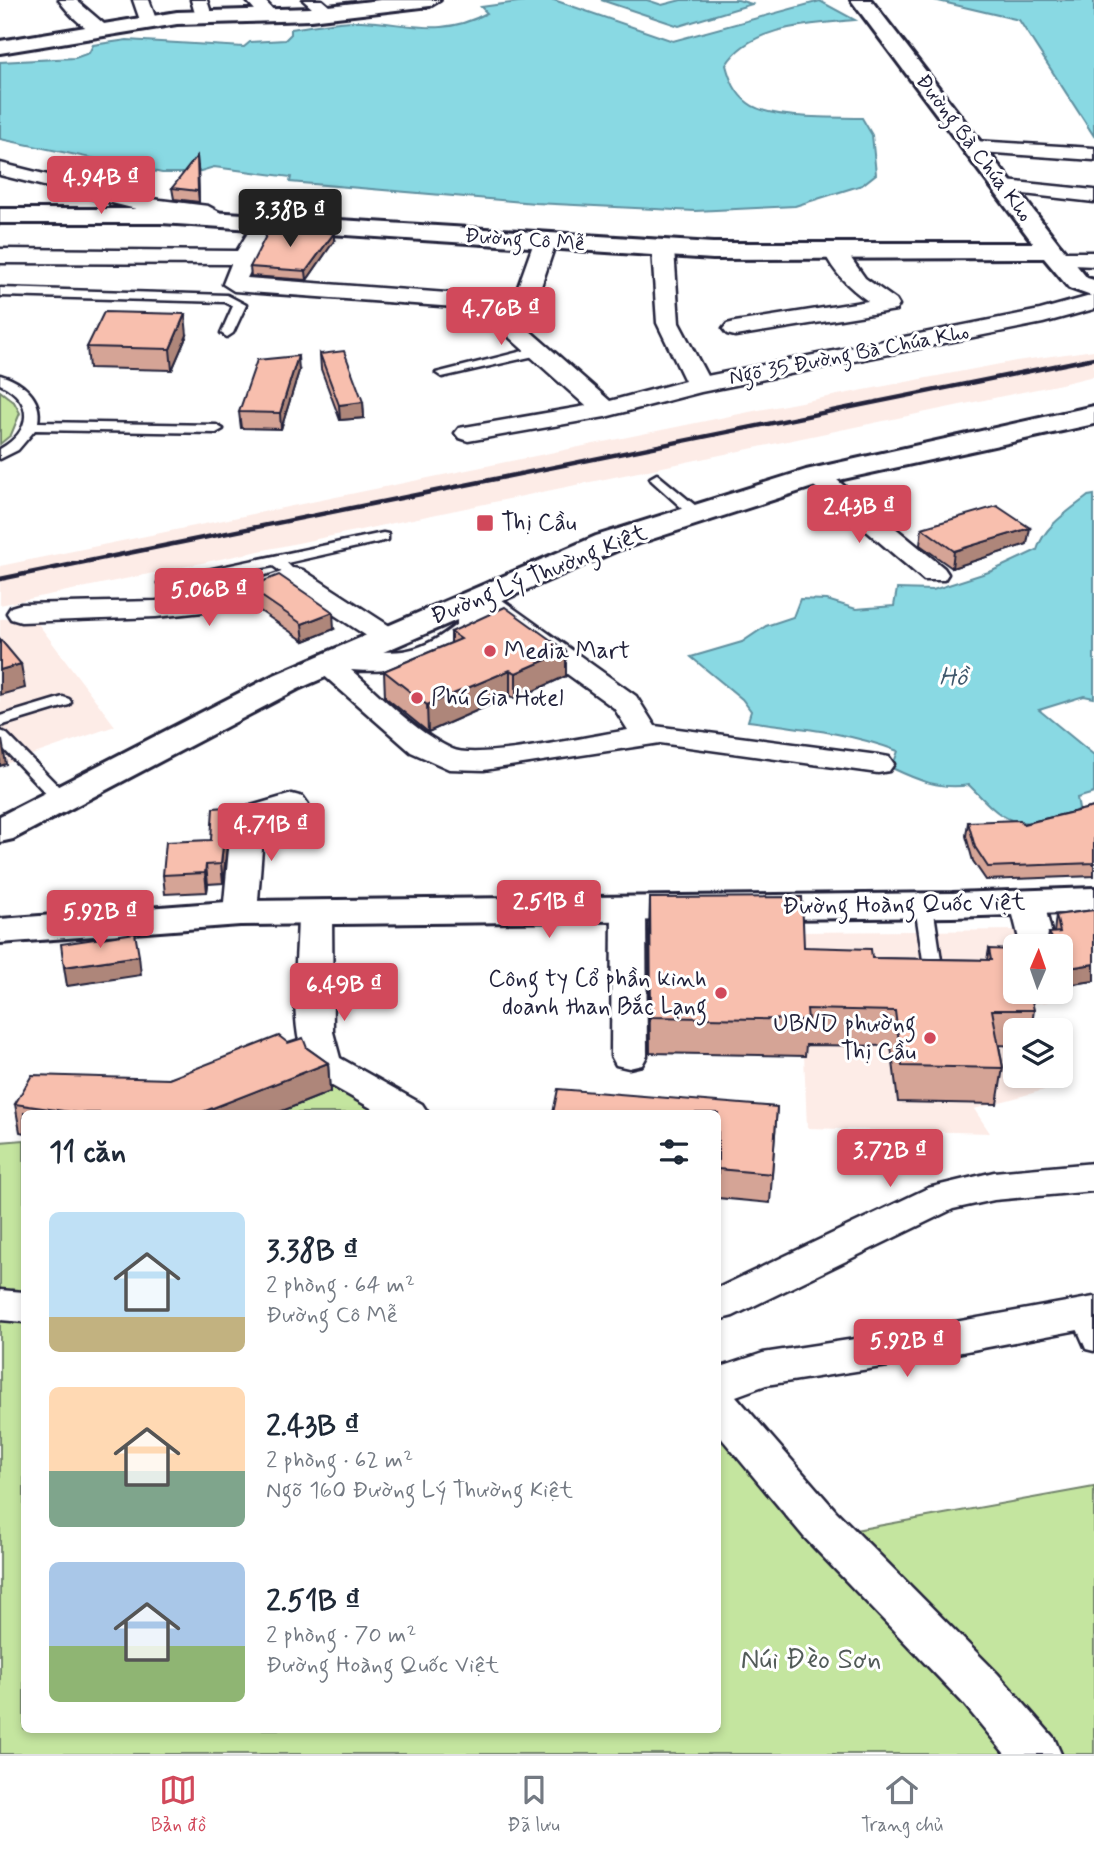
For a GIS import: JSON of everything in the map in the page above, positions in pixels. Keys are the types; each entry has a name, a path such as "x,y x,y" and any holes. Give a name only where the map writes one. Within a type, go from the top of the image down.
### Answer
{"street":[{"path":"67,0 75,10 101,29"},
{"path":"141,0 148,22"},
{"path":"254,0 269,15"},
{"path":"311,0 328,13"},
{"path":"0,47 148,22 201,8 269,15 328,13 429,0"},
{"name":"Đường Bà Chúa Kho","path":"861,0 1055,254 1078,282 1094,289"},
{"path":"974,147 1094,154"},
{"path":"0,169 136,203 208,212 223,220"},
{"path":"1005,187 1094,196"},
{"name":"Đường Cô Mễ","path":"0,216 264,222 663,249 1055,254"},
{"path":"264,222 244,258 234,284 522,305"},
{"path":"545,242 516,325 518,333 606,411"},
{"path":"663,249 668,323 699,385"},
{"path":"835,251 840,263 857,284 938,337"},
{"path":"1055,254 1094,259"},
{"path":"0,256 244,258"},
{"name":"Ngõ 35 Đường Bà Chúa Kho","path":"468,433 606,411 699,385 938,337 1094,302"},
{"path":"735,329 888,305"},
{"path":"782,320 831,358"},
{"name":"Đường Lý Thường Kiệt","path":"0,831 286,682 607,543 817,476 1094,415"},
{"path":"817,476 934,574"},
{"path":"21,613 156,609 222,601 285,568 389,638"},
{"path":"332,662 390,664 431,652 471,628 476,600 625,702 647,736"},
{"path":"332,662 422,745 449,760 484,761 647,736 678,735 878,764"},
{"name":"Đường Lý Thường Kiệt","path":"0,803 58,801"},
{"path":"240,914 248,817 292,804"},
{"name":"Đường Hoàng Quốc Việt","path":"0,931 240,914 924,906 1094,900"},
{"path":"1027,903 1035,934"},
{"path":"629,909 629,1056"},
{"path":"315,912 314,1032 324,1065 403,1110"},
{"path":"721,1304 942,1198 994,1186 1094,1177"},
{"path":"0,1305 21,1307"},
{"path":"721,1384 763,1369 1090,1323"},
{"path":"721,1408 820,1524 980,1688 1037,1754"}],"lane":[{"path":"0,292 227,299 240,305 227,333"},
{"path":"442,373 539,351"},
{"path":"0,379 15,385 24,393 34,412 32,426 16,445 0,455"},
{"path":"32,426 216,429"},
{"path":"657,478 697,514"},
{"path":"165,583 285,568 383,537"},
{"path":"0,721 63,702"},
{"path":"0,736 58,801"},
{"path":"924,906 934,980"}],"shaded area":[{"path":"1094,350 1094,376 1061,384 0,605 0,566 759,410 1016,361"},
{"path":"33,617 115,726 0,766 0,619"},
{"path":"1032,930 1033,934 1003,934 1003,1004 1031,1004 1033,1018 1003,1018 1003,1088 1044,1090 974,1109 990,1133 807,1128 799,932"}],"green space":[{"path":"0,391 14,402 20,413 11,435 0,444"},
{"path":"330,1068 399,1110 211,1110"},
{"name":"Núi Đèo Sơn","path":"21,1140 21,1733 721,1733 721,1416 1024,1754 0,1754 0,1142"},
{"path":"1094,1487 1094,1754 1050,1754 850,1531"}],"water":[{"path":"554,0 673,41 820,1 855,20 802,25 766,34 737,52 726,65 740,95 758,108 786,115 862,118 872,135 876,174 862,185 795,206 695,211 535,203 290,182 291,177 214,167 194,173 162,173 0,139 0,62 75,58 89,53 93,45 127,40 244,47 250,42 285,40 291,34 291,29 343,21 440,27 470,21 487,13 481,7"},
{"path":"601,0 647,0 662,5 681,0 738,0 752,4 679,26"},
{"path":"934,0 1094,0 1094,136 1019,20"},
{"name":"Hồ","path":"1094,495 1094,698 1084,696 1039,710 1094,755 1094,793 1077,798 1079,809 1069,816 1035,822 1013,820 996,811 969,785 929,783 892,768 898,751 842,735 748,721 751,711 742,699 691,657 742,642 766,626 793,617 800,599 827,600 856,609 894,606 897,589 933,590 992,571 1037,550 1040,541 1058,520 1088,496"}],"building":[{"path":"197,156 198,191 172,188"},
{"path":"271,226 334,233 306,271 250,267"},
{"path":"104,312 185,314 170,349 87,347"},
{"path":"344,351 363,402 339,405 320,354"},
{"path":"298,356 280,413 239,412 257,360"},
{"path":"997,506 1030,528 954,551 922,528"},
{"path":"279,575 333,612 302,624 248,587"},
{"path":"505,607 566,651 516,673 510,670 427,705 384,671 461,639 451,632"},
{"path":"0,639 21,664 0,670"},
{"path":"227,807 221,864 206,865 205,873 163,875 166,842 211,840 213,808"},
{"path":"1094,807 1094,863 988,867 975,847 968,822 1020,820 1023,824"},
{"path":"802,897 804,947 871,949 872,958 991,960 989,949 1003,950 1003,1004 1033,1004 1034,1010 992,1010 1003,1068 902,1066 895,1011 807,1009 808,1020 651,1017 650,898"},
{"path":"1094,910 1094,964 1073,967 1073,934 1049,933 1060,932 1056,915"},
{"path":"135,933 139,956 64,967 61,944"},
{"path":"279,1036 288,1043 303,1038 307,1048 328,1063 208,1110 56,1110 15,1104 32,1075 169,1079"},
{"path":"558,1089 777,1107 772,1174 721,1169 721,1110 554,1110"}],"railway":[{"path":"0,579 1094,358"}],"place":[{"name":"Thị Cầu","path":"485,523"},
{"name":"Media Mart","path":"490,651"},
{"name":"Phú Gia Hotel","path":"417,698"},
{"name":"Công ty Cổ phần kinh doanh than Bắc Lạng","path":"721,993"},
{"name":"UBND phường Thị Cầu","path":"930,1038"}]}
